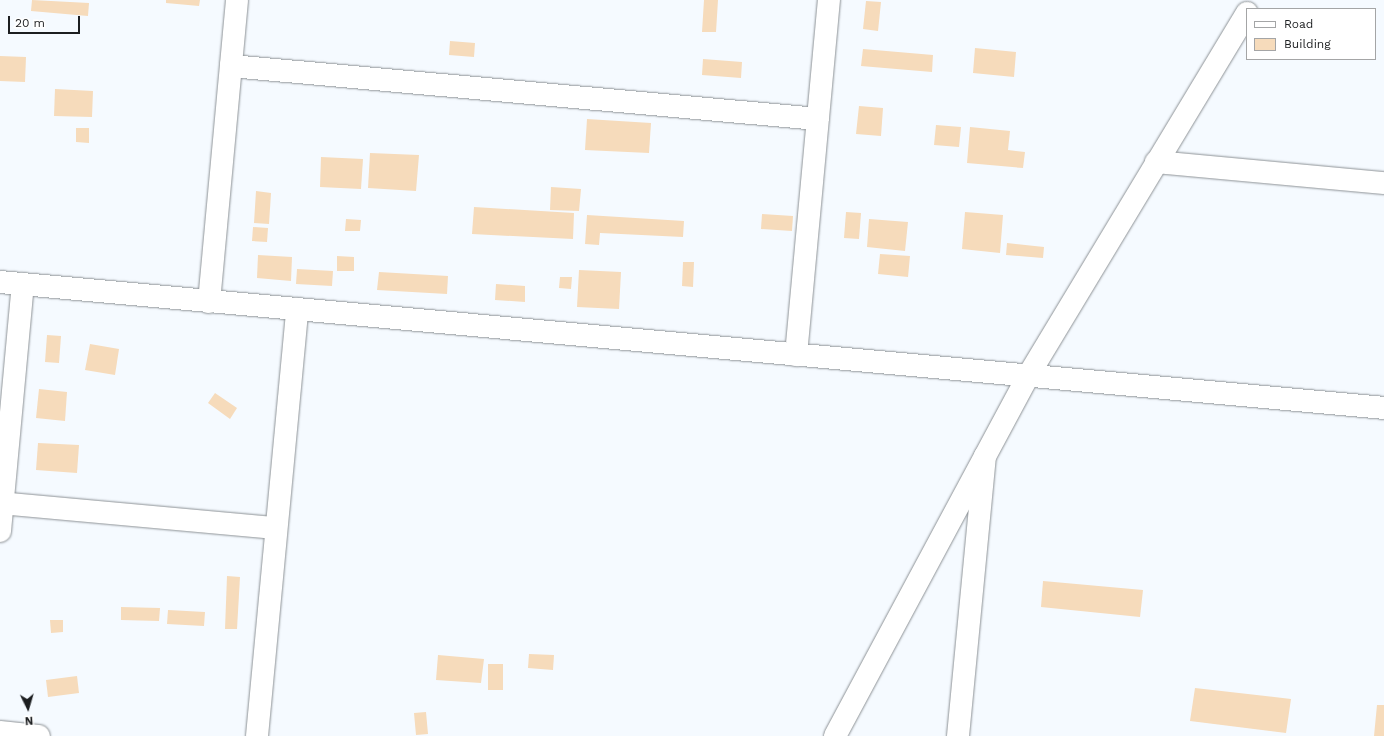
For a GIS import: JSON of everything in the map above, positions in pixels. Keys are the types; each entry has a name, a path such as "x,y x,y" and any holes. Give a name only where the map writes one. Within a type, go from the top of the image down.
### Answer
{"street":[{"path":"209,302 237,0"},
{"path":"796,355 829,0"},
{"path":"835,736 1028,376 1246,15"},
{"path":"231,66 818,119"},
{"path":"1156,162 1384,183"},
{"path":"0,282 1384,408"},
{"path":"0,531 8,359 23,284"},
{"path":"257,736 297,310"},
{"path":"958,736 985,455"},
{"path":"1,503 276,528"},
{"path":"0,732 39,736"}],"building":[{"path":"32,0 89,3 88,16 31,11"},
{"path":"166,0 200,0 199,6 166,3"},
{"path":"704,0 718,0 716,32 702,32"},
{"path":"866,1 881,2 878,31 863,29"},
{"path":"450,41 475,43 474,57 449,55"},
{"path":"975,48 1016,52 1014,77 973,73"},
{"path":"863,49 933,55 932,72 861,66"},
{"path":"0,56 26,57 25,82 0,81"},
{"path":"703,59 742,62 741,78 702,75"},
{"path":"55,89 93,91 92,117 54,116"},
{"path":"859,106 883,108 881,136 856,134"},
{"path":"587,119 651,123 649,153 585,150"},
{"path":"936,125 961,127 959,147 934,145"},
{"path":"970,127 1010,131 1008,150 1025,152 1023,168 967,163"},
{"path":"76,128 89,128 89,143 76,142"},
{"path":"370,153 419,155 416,191 368,188"},
{"path":"321,157 363,159 361,189 320,187"},
{"path":"551,187 581,189 579,211 550,210"},
{"path":"256,191 271,193 269,224 254,223"},
{"path":"474,207 574,213 573,239 472,234"},
{"path":"846,212 861,213 859,239 844,238"},
{"path":"965,212 1003,215 1000,253 962,249"},
{"path":"762,214 793,216 792,231 761,229"},
{"path":"587,215 684,221 683,237 600,233 599,245 585,244"},
{"path":"346,219 361,220 360,231 345,231"},
{"path":"869,219 908,222 905,251 867,247"},
{"path":"253,227 268,228 267,242 252,241"},
{"path":"1007,243 1044,247 1043,258 1006,255"},
{"path":"880,254 910,256 908,277 878,274"},
{"path":"258,255 292,257 291,281 257,278"},
{"path":"337,256 354,257 354,271 337,271"},
{"path":"683,262 694,262 693,287 682,286"},
{"path":"297,269 333,271 332,286 296,284"},
{"path":"579,270 621,272 619,309 577,307"},
{"path":"379,272 448,276 447,294 377,290"},
{"path":"560,277 572,277 571,289 559,288"},
{"path":"496,284 525,286 525,302 495,300"},
{"path":"47,335 61,336 59,363 45,362"},
{"path":"90,344 119,349 115,375 85,370"},
{"path":"39,389 67,392 65,421 36,418"},
{"path":"215,393 237,408 230,419 208,403"},
{"path":"38,443 79,445 77,473 36,470"},
{"path":"227,576 240,577 237,629 225,629"},
{"path":"1043,581 1143,590 1140,617 1041,607"},
{"path":"121,607 160,608 159,621 121,620"},
{"path":"168,610 205,612 204,626 167,624"},
{"path":"50,620 63,620 63,632 51,633"},
{"path":"529,654 554,655 553,670 528,668"},
{"path":"438,655 484,659 481,683 436,680"},
{"path":"488,664 503,664 503,690 488,690"},
{"path":"77,676 79,693 48,697 46,680"},
{"path":"1195,688 1291,699 1286,733 1190,721"},
{"path":"1377,705 1384,705 1384,736 1374,736"},
{"path":"426,712 428,734 416,735 414,713"}]}
